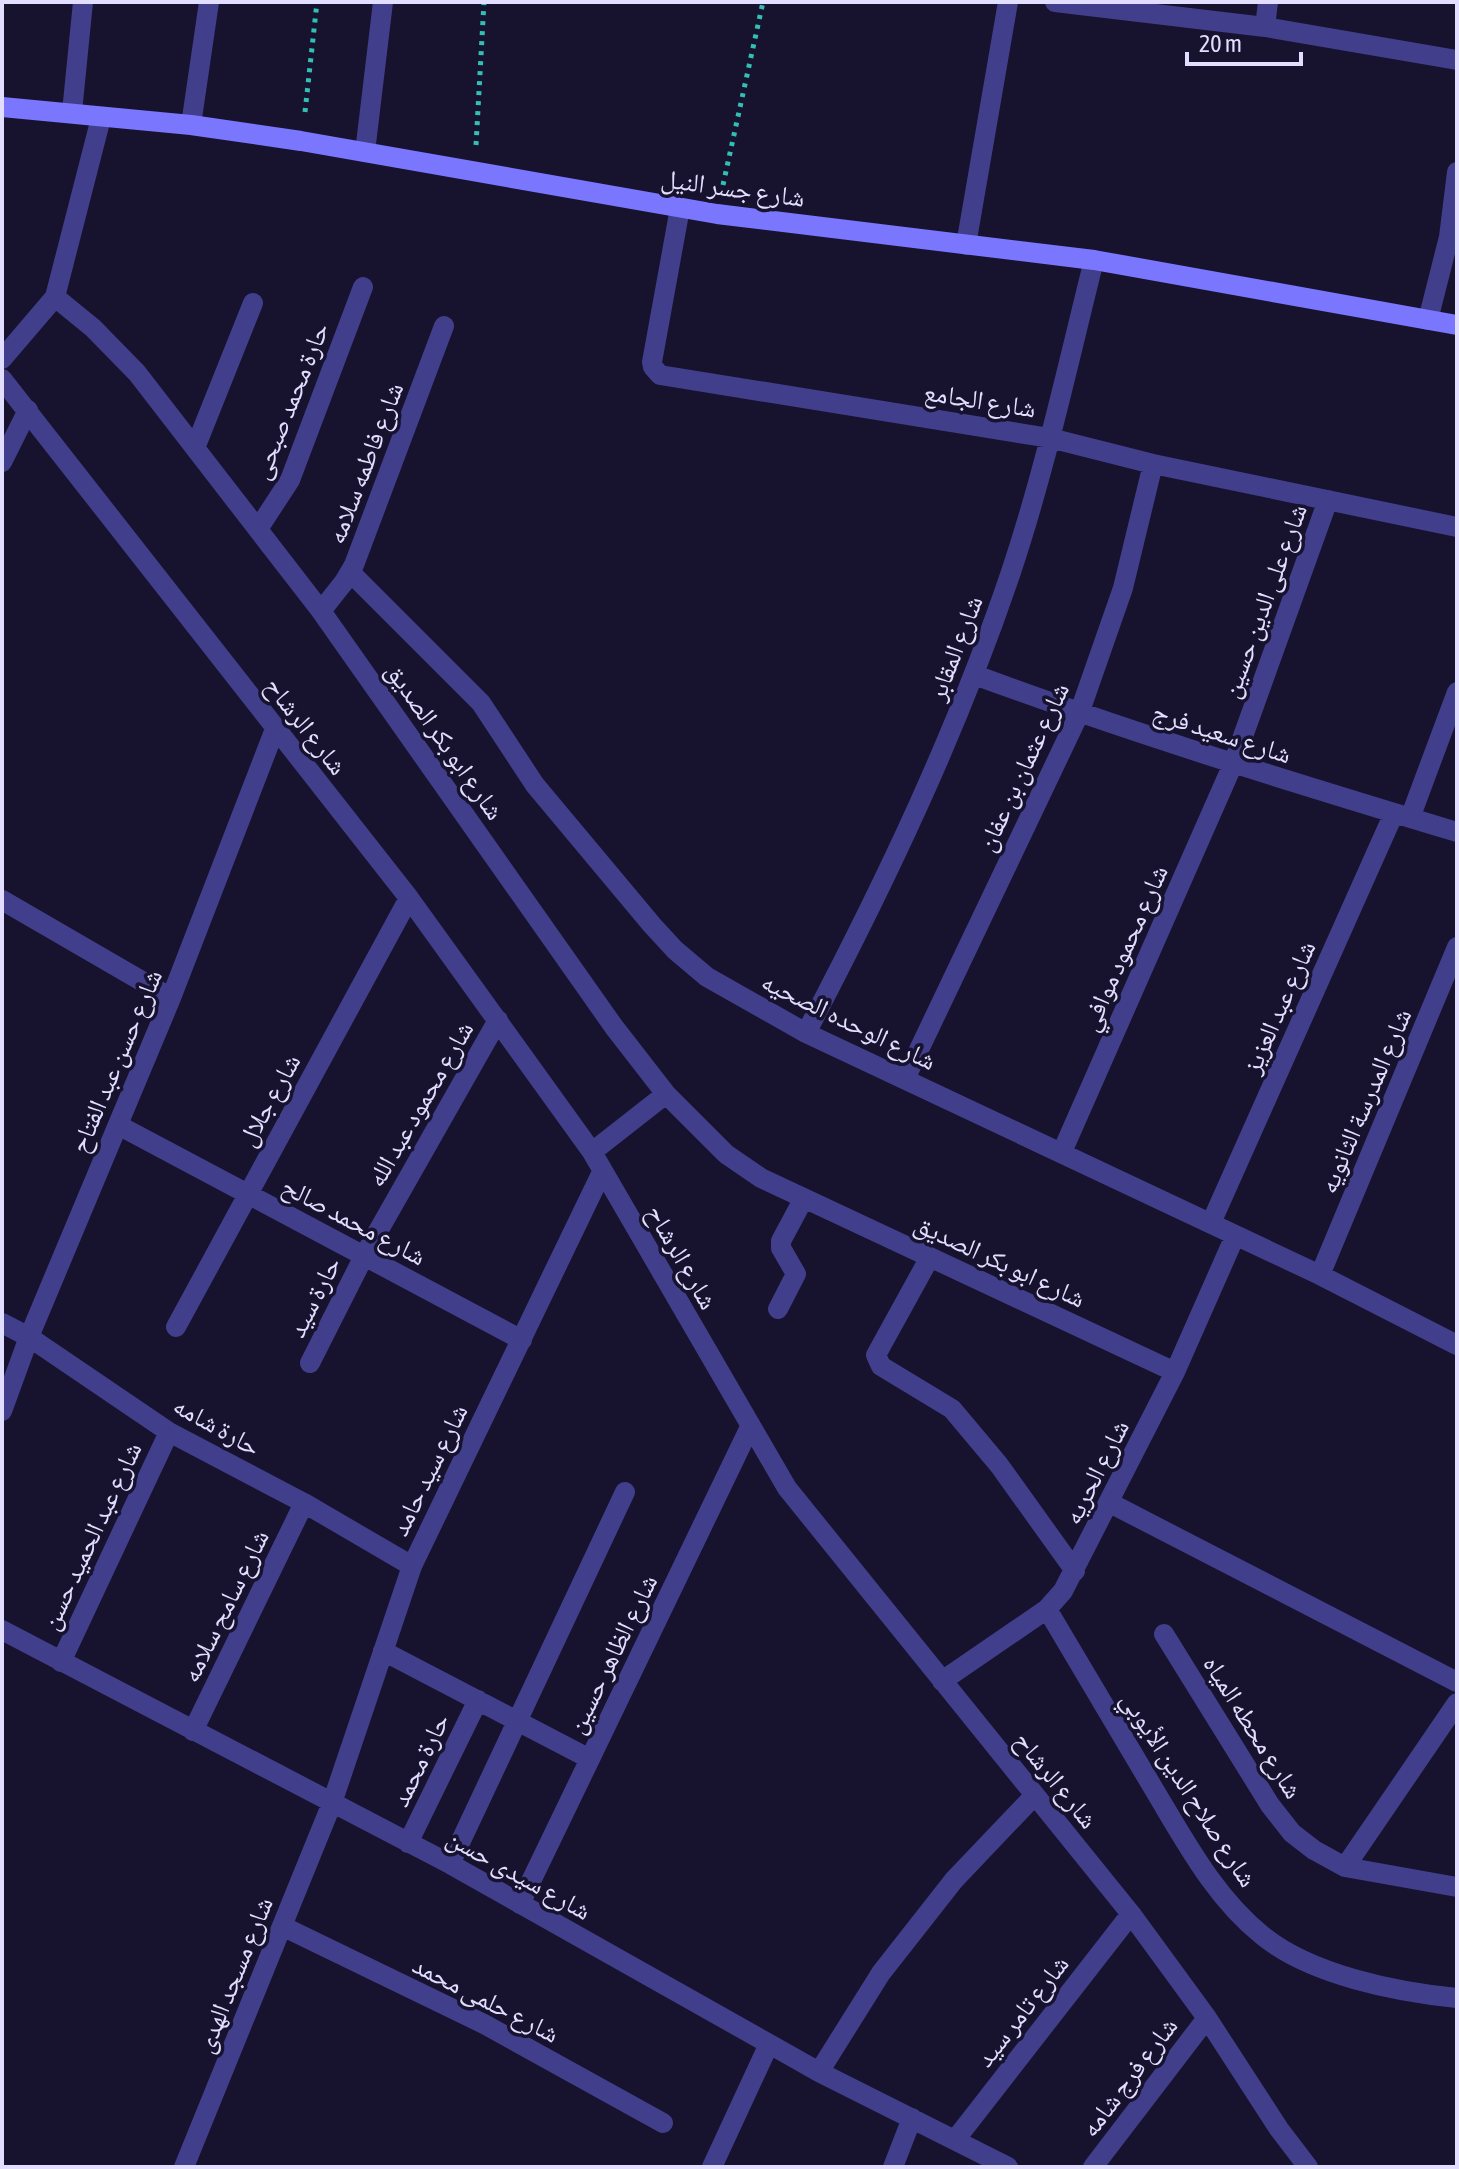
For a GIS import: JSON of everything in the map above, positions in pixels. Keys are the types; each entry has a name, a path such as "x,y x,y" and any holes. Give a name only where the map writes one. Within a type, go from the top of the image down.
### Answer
{"street":[{"path":"72,112 83,2"},
{"path":"191,125 209,2"},
{"path":"365,152 383,2"},
{"path":"966,245 1008,2"},
{"path":"1055,2 1265,27 1457,60"},
{"path":"1265,27 1268,2"},
{"name":"شارع جسر النيل","path":"2,107 191,125 301,141 717,214 1094,260 1457,325"},
{"path":"2,359 55,297 101,118"},
{"path":"1428,320 1453,238 1457,172"},
{"name":"شارع الجامع","path":"680,208 652,362 660,375 1050,438 1153,464 1457,527"},
{"name":"شارع المقابر","path":"806,1033 910,828 975,675 1012,569 1050,438 1094,260"},
{"name":"حارة محمد صبحى","path":"258,529 290,480 363,287"},
{"name":"شارع ابو بكر الصديق","path":"55,297 93,328 129,364 195,448 321,611 614,1027 666,1094 726,1154 761,1178 1175,1372"},
{"path":"195,448 253,303"},
{"name":"شارع فاطمه سلامه","path":"321,611 350,572 444,326"},
{"name":"شارع الرشاح","path":"2,379 409,898 592,1152 787,1488 1131,1914 1207,2018 1279,2129 1308,2167"},
{"path":"2,462 28,410"},
{"name":"شارع عثمان بن عفان","path":"905,1079 1079,714 1123,588 1153,464"},
{"name":"شارع على الدين حسين","path":"1233,764 1328,500"},
{"name":"شارع الوحده الصحيه","path":"350,572 481,703 535,785 675,950 707,977 806,1033 1320,1275 1457,1345"},
{"name":"شارع سعيد فرج","path":"975,675 1079,714 1457,832"},
{"name":"شارع عبد العزيز","path":"1211,1223 1457,692"},
{"name":"شارع حسن عبد الفتاح","path":"2,1411 29,1337 171,998 275,729"},
{"name":"شارع محمود موافي","path":"1062,1152 1233,764"},
{"name":"شارع جلال","path":"176,1327 409,898"},
{"path":"2,900 171,998"},
{"name":"شارع المدرسة الثانويه","path":"1320,1275 1457,947"},
{"name":"شارع محمود عبد الله","path":"364,1256 498,1020"},
{"path":"592,1152 666,1094"},
{"name":"شارع محمد صالح","path":"118,1125 522,1340"},
{"name":"شارع سيد حامد","path":"332,1803 412,1566 602,1172"},
{"path":"778,1309 796,1274 781,1248 781,1241 804,1198"},
{"name":"شارع الحريه","path":"942,1681 1058,1599 1175,1372 1235,1236"},
{"name":"حارة سيد","path":"310,1363 364,1256"},
{"path":"930,1257 876,1355 877,1361 952,1409 999,1465 1075,1571"},
{"name":"حارة شامه","path":"2,1323 29,1337 169,1432 304,1503 412,1566"},
{"name":"شارع الظاهر حسين","path":"520,1904 750,1427"},
{"name":"شارع عبد الحميد حسن","path":"61,1662 169,1432"},
{"path":"450,1864 625,1492"},
{"name":"شارع سامح سلامه","path":"193,1731 304,1503"},
{"path":"1110,1503 1457,1682"},
{"name":"شارع صلاح الدين الأيوبي","path":"1047,1609 1197,1860 1239,1915 1264,1937 1321,1970 1428,1995 1457,1998"},
{"name":"شارع سيدى حسن","path":"2,1630 450,1864 819,2072 1008,2167"},
{"name":"شارع محطه المياه","path":"1164,1634 1270,1805 1292,1833 1314,1850 1345,1867 1457,1887"},
{"name":"حارة محمد","path":"383,1651 590,1759"},
{"name":"حارة محمد","path":"408,1843 478,1700"},
{"path":"1345,1867 1457,1703"},
{"path":"819,2072 881,1973 945,1891 1035,1795"},
{"name":"شارع مسجد الهدى","path":"184,2167 332,1803"},
{"name":"شارع تامر سيد","path":"955,2140 1131,1914"},
{"name":"شارع حلمى محمد","path":"282,1926 484,2024 663,2123"},
{"name":"شارع فرج شامه","path":"1093,2167 1207,2018"},
{"path":"712,2167 769,2044"},
{"path":"893,2167 912,2118"}],"path":[{"path":"301,141 317,2"},
{"path":"475,172 484,2"},
{"path":"717,214 763,2"}]}
